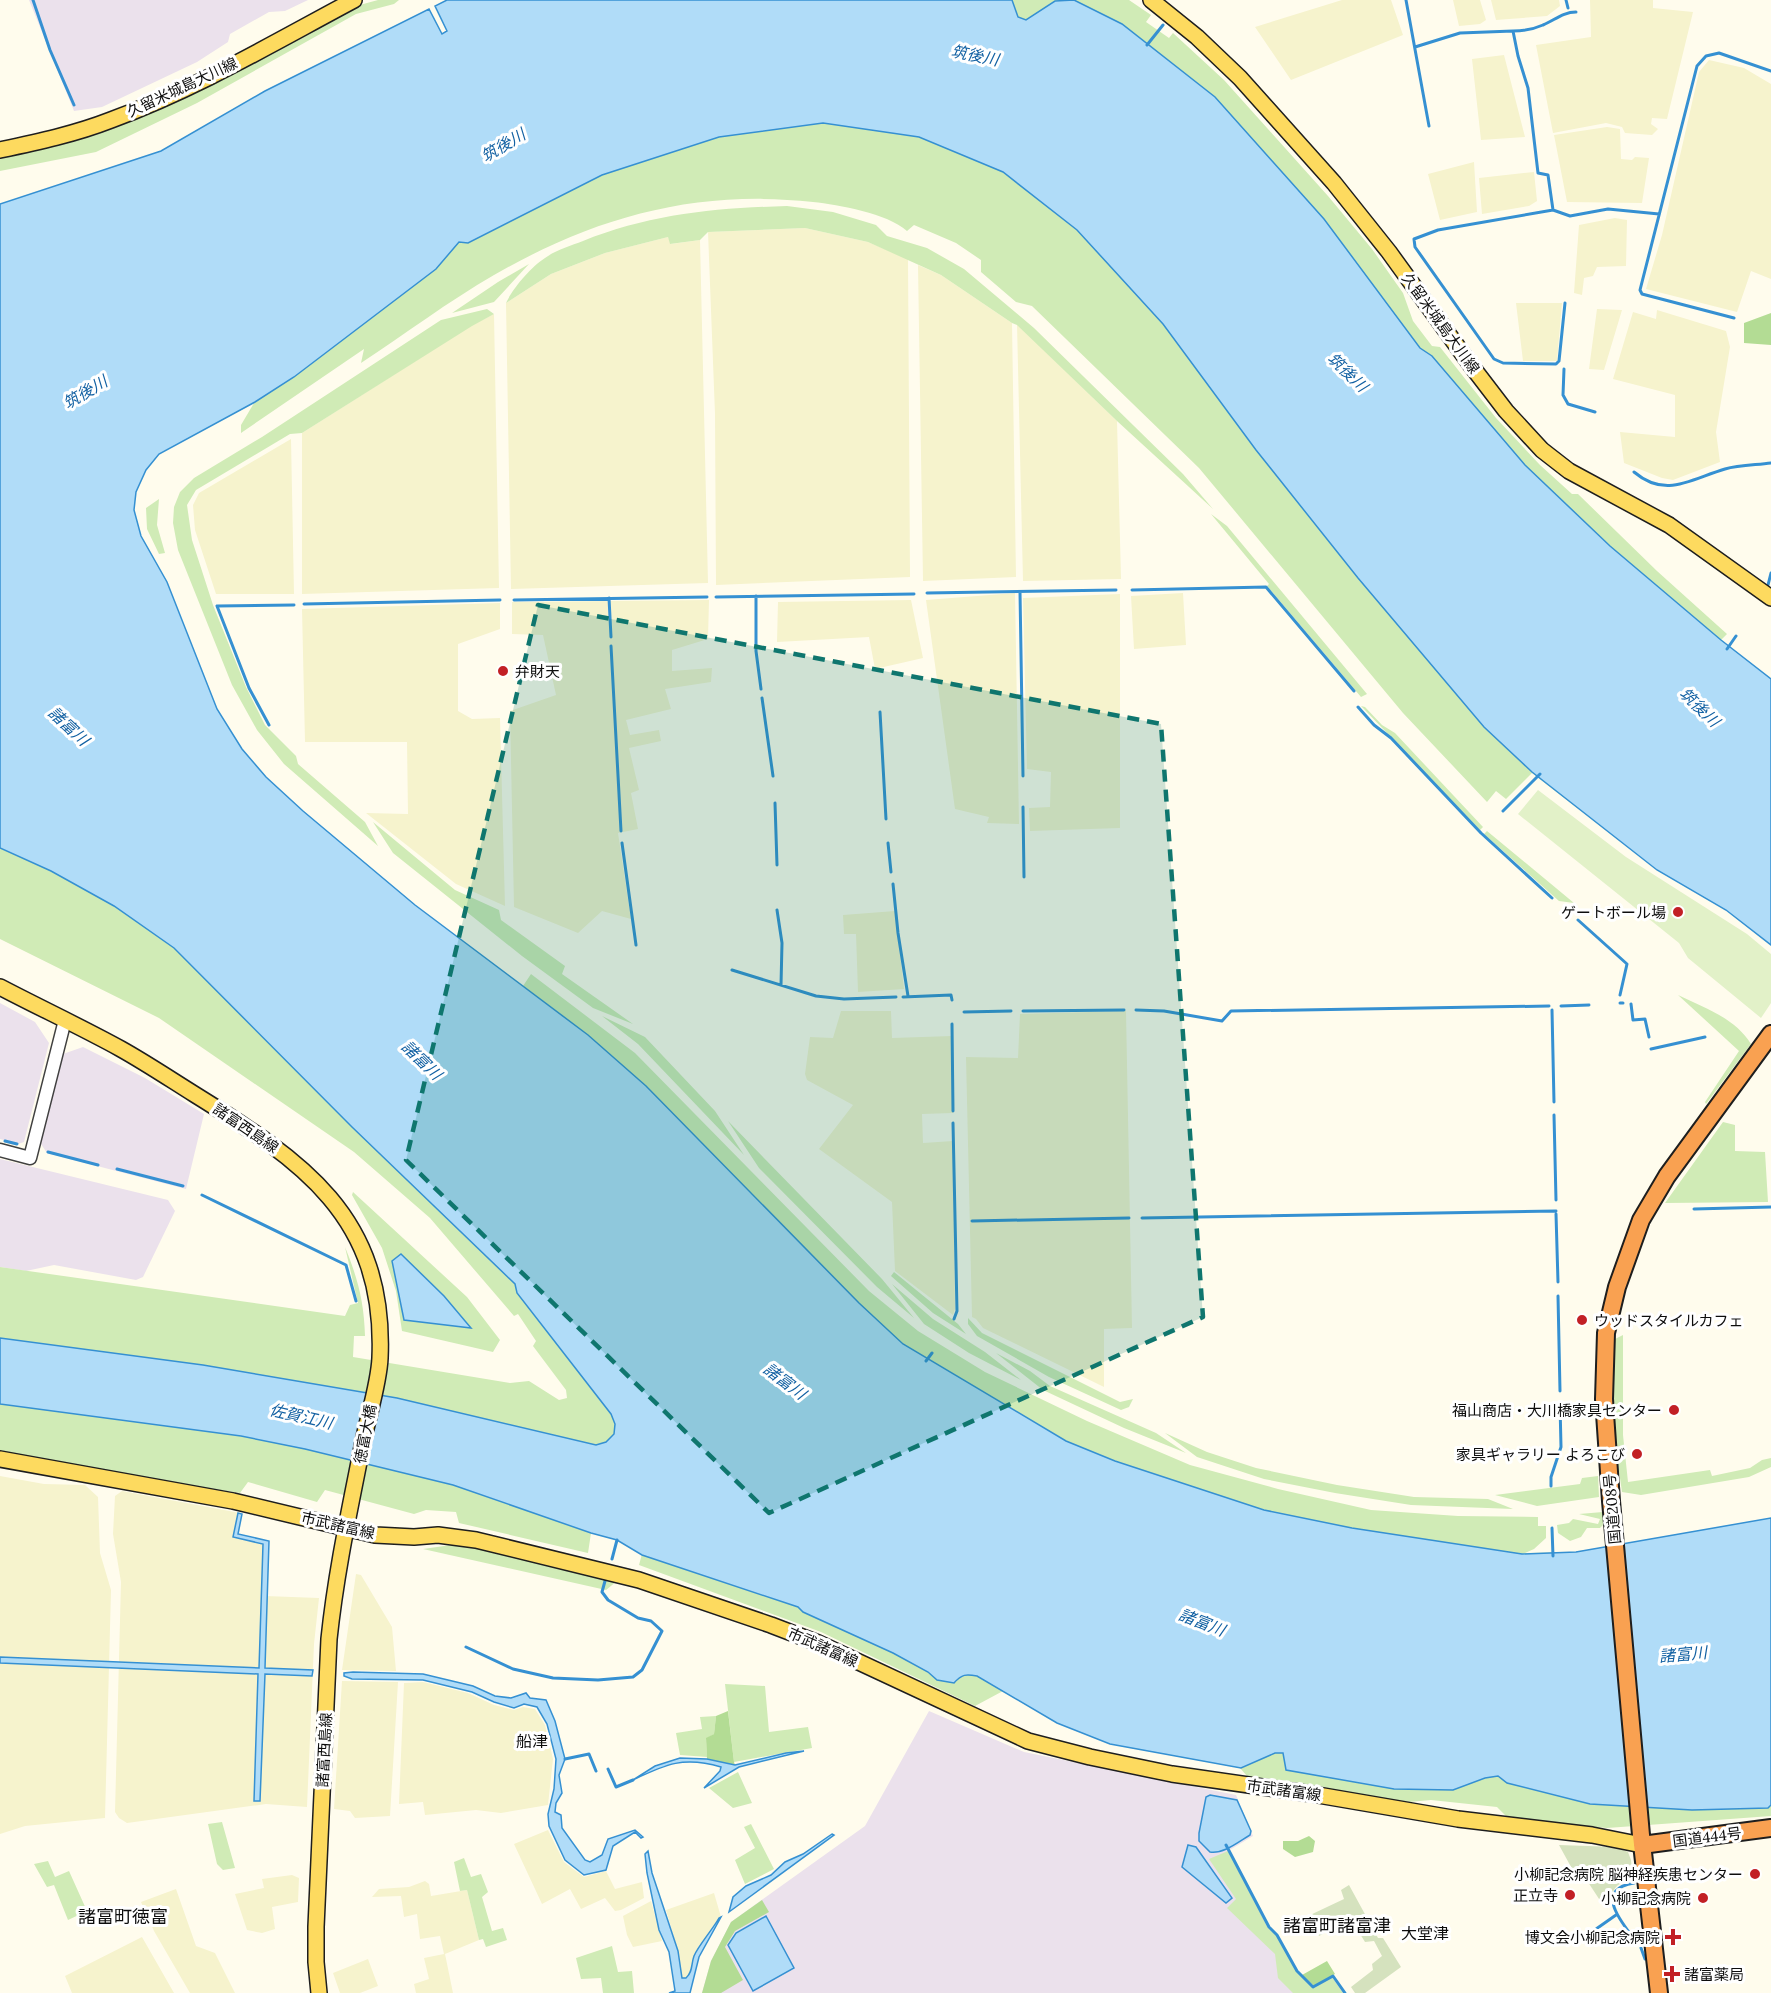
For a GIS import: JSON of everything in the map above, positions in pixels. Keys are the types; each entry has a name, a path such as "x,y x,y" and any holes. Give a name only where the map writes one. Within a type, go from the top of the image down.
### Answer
{"highway":[{"name":"国道208号","path":"1659,1993 1642,1840 1612,1512 1604,1399 1606,1333 1617,1287 1641,1220 1656,1194 1706,1122 1770,1035"},
{"name":"国道444号","path":"1642,1840 1771,1828"}],"main road":[{"name":"久留米城島大川線","path":"0,150 56,138 112,120 200,82 354,0"},
{"name":"久留米城島大川線","path":"1151,0 1197,37 1240,78 1334,183 1389,252 1484,383 1542,450 1575,474 1669,525 1771,598"},
{"name":"諸富西島線","path":"0,987 121,1049 250,1129 290,1158 327,1193 352,1228 370,1266 379,1310 380,1360"},
{"name":"徳富大橋","path":"350,1508 380,1360"},
{"name":"市武諸富線","path":"0,1459 233,1501 375,1535 414,1537 438,1535 476,1540 639,1580 771,1624 818,1643 1028,1741 1090,1757 1172,1774 1312,1794 1469,1821 1642,1840"},
{"name":"諸富西島線","path":"319,1993 316,1928 329,1639 333,1599 350,1508"}],"street":[{"path":"0,1150 30,1158 65,1020"}],"highlighted area":[{"path":"538,605 1161,724 1203,1317 769,1513 406,1160"}],"shaded area":[{"path":"29,0 308,0 285,11 269,12 230,34 228,42 197,62 102,107 74,111"},
{"path":"1342,0 1391,0 1403,35 1291,80 1255,27"},
{"path":"1453,0 1480,0 1486,20 1480,24 1459,26"},
{"path":"1491,0 1559,0 1560,6 1547,16 1496,20"},
{"path":"1590,0 1653,0 1653,8 1693,12 1667,119 1652,118 1651,124 1658,129 1652,135 1625,133 1622,127 1606,123 1553,133 1536,45 1591,37"},
{"path":"1504,55 1525,137 1481,140 1472,59"},
{"path":"1709,60 1744,68 1771,84 1771,279 1751,271 1737,312 1646,289 1662,235 1699,72"},
{"path":"1607,127 1620,129 1621,159 1649,158 1642,203 1567,202 1554,135"},
{"path":"1474,162 1477,212 1440,220 1428,174"},
{"path":"1534,172 1537,201 1529,206 1482,214 1479,178"},
{"path":"1615,218 1627,220 1626,266 1597,267 1593,276 1584,278 1582,295 1574,293 1579,225"},
{"path":"805,228 868,242 908,259 910,577 716,585 715,414 708,232"},
{"path":"668,237 671,244 700,240 708,583 511,589 506,303 551,274 605,253"},
{"path":"918,265 941,275 1012,323 1016,577 923,581"},
{"path":"1516,303 1562,303 1557,361 1523,361"},
{"path":"1597,309 1622,310 1604,370 1589,369"},
{"path":"1657,310 1726,331 1730,347 1716,432 1720,462 1673,480 1624,463 1620,432 1675,437 1675,395 1613,379 1633,312 1656,319"},
{"path":"494,314 499,588 302,594 302,433 472,325"},
{"path":"1017,324 1117,421 1121,579 1023,581"},
{"path":"291,439 294,594 216,594 195,530 193,505 199,493"},
{"path":"1015,593 1019,824 987,823 989,817 955,809 926,600"},
{"path":"1183,593 1186,645 1134,649 1131,596"},
{"path":"1120,594 1120,828 1030,831 1029,808 1050,807 1051,772 1027,769 1023,598"},
{"path":"709,600 708,639 672,650 672,671 712,668 711,682 665,689 671,709 626,720 630,735 659,730 661,741 629,748 639,790 631,793 638,829 618,833 631,919 602,911 578,933 514,907 510,711 556,695 543,635 512,634 512,602"},
{"path":"911,600 923,658 875,669 869,637 777,642 778,602"},
{"path":"500,603 500,629 458,644 458,711 472,719 500,718 505,906 456,884 366,813 408,814 407,742 305,742 302,609"},
{"path":"895,911 904,989 858,992 856,934 844,934 843,915"},
{"path":"0,1003 35,1022 49,1043 24,1142 18,1144 0,1139"},
{"path":"841,1011 891,1011 892,1038 952,1036 953,1113 922,1114 923,1143 953,1141 955,1309 953,1315 895,1271 892,1202 819,1149 853,1105 807,1080 805,1074 810,1037 833,1038"},
{"path":"1126,1011 1132,1328 1104,1329 1104,1387 983,1328 972,1317 966,1057 1018,1058 1020,1014"},
{"path":"83,1047 145,1078 204,1114 186,1189 47,1153 41,1144 63,1054"},
{"path":"0,1159 168,1200 175,1211 143,1277 136,1280 54,1265 26,1271 0,1267"},
{"path":"0,1476 44,1484 85,1485 98,1497 100,1553 111,1590 105,1818 25,1826 0,1834"},
{"path":"122,1491 240,1513 236,1535 265,1542 265,1596 319,1598 314,1644 307,1807 266,1804 127,1823 115,1812 121,1582 113,1534 115,1496"},
{"path":"356,1574 361,1575 392,1627 396,1671 342,1670"},
{"path":"342,1681 398,1682 390,1816 355,1818 350,1811 334,1809"},
{"path":"423,1682 468,1693 494,1705 514,1710 523,1707 535,1709 545,1725 553,1759 548,1805 501,1813 476,1810 425,1815 423,1802 399,1804 404,1683"},
{"path":"929,1711 1024,1752 1236,1795 1253,1836 1228,1851 1268,1928 1277,1936 1297,1971 1313,1988 1332,1977 1343,1993 702,1993 711,1961 731,1922 865,1826"},
{"path":"548,1830 564,1862 584,1877 606,1871 615,1889 642,1882 644,1898 621,1910 615,1911 605,1898 581,1909 570,1889 542,1904 514,1844"},
{"path":"292,1875 299,1878 298,1902 272,1907 275,1929 262,1933 247,1930 235,1894 264,1888 262,1879"},
{"path":"425,1881 429,1884 431,1896 467,1890 479,1940 445,1954 453,1993 416,1993 414,1984 429,1979 424,1958 444,1954 440,1936 420,1939 417,1914 404,1917 401,1896 372,1897 379,1889 409,1887"},
{"path":"176,1889 196,1946 215,1953 235,1993 190,1993 154,1931 141,1902"},
{"path":"714,1893 721,1917 695,1953 690,1974 682,1978 678,1951 666,1910"},
{"path":"651,1901 662,1941 633,1947 627,1935 623,1916"},
{"path":"142,1937 174,1993 72,1993 65,1976"},
{"path":"368,1959 378,1986 360,1993 340,1993 333,1973"}],"green space":[{"path":"378,0 399,0 394,4 356,14 197,103 96,152 0,171 0,156 30,150 356,6"},
{"path":"1000,0 1129,0 1151,15 1146,22 1169,38 1173,33 1224,80 1328,196 1372,249 1403,293 1413,321 1432,346 1440,347 1496,418 1540,465 1572,494 1578,494 1657,571 1727,634 1721,640 1771,679 1771,691 1025,32"},
{"path":"823,116 943,132 1088,229 1771,945 1726,910 1657,870 1532,773 1506,799 1496,791 1487,802 1403,713 1199,468 1032,306 1016,302 981,272 981,260 956,243 914,225 907,231 888,219 824,203 770,199 687,204 608,223 570,237 477,285 361,363 364,349 241,433 241,425 254,403 159,454 146,470 136,492 134,510 141,536 167,582 217,709 242,749 266,777 303,811 415,905 523,986 531,974 635,1053 869,1291 918,1331 985,1372 1087,1421 1190,1465 1278,1489 1371,1510 1458,1516 1538,1517 1538,1526 1546,1526 1546,1538 1534,1549 1525,1553 1576,1552 1771,1518 1521,1564 1151,1493 912,1362 235,760 131,523 136,471 159,442 451,245 677,140"},
{"path":"787,206 833,212 876,225 887,236 927,248 964,269 1034,328 1183,474 1213,509 1017,325 941,275 868,242 805,228 708,232 700,240 670,244 668,237 605,253 551,274 506,303 523,278 545,258 563,248 608,232 633,224 683,214"},
{"path":"529,264 494,302 452,313 498,282"},
{"path":"487,309 494,314 302,433 290,434 196,490 187,505 192,540 213,605 246,687 265,725 296,756 298,764 365,822 378,846 284,764 257,730 232,685 178,550 173,523 174,507 180,492 194,478 262,437 441,320"},
{"path":"1771,313 1771,345 1744,343 1744,323"},
{"path":"159,499 157,525 165,553 159,554 147,529 146,508"},
{"path":"1211,514 1227,526 1367,694 1361,697 1267,586 1269,584"},
{"path":"1361,706 1365,707 1382,725 1395,733 1483,827 1480,830"},
{"name":"ゲートボール場","path":"1538,790 1626,857 1747,934 1771,954 1771,1003 1761,1018 1688,958 1679,943 1518,814"},
{"path":"373,822 455,890 499,910 501,920 565,966 562,974 633,1024 593,1008 522,956 393,853"},
{"path":"1487,831 1574,903 1559,901 1484,834"},
{"path":"0,841 180,942 510,1271 616,1410 625,1451 0,1346 0,1267 345,1316 350,1305 358,1303 345,1247 360,1291 365,1336 354,1336 353,1357 510,1383 529,1381 559,1400 567,1398 566,1390 533,1346 536,1341 518,1314 514,1316 430,1218 354,1152 159,1018 0,939"},
{"path":"1678,995 1728,1020 1751,1044 1706,1104 1705,1102 1739,1051"},
{"path":"602,1016 645,1037 715,1111 744,1155 638,1044"},
{"path":"728,1121 882,1279 914,1318 877,1287 759,1168"},
{"path":"1723,1122 1735,1125 1735,1151 1765,1152 1768,1202 1665,1203"},
{"path":"353,1192 467,1297 500,1340 493,1352 402,1331 396,1291 382,1248 352,1195"},
{"path":"894,1272 958,1324 966,1334 933,1313 891,1276"},
{"path":"892,1284 933,1319 985,1352 1021,1380 969,1353 924,1324"},
{"path":"968,1318 982,1333 1120,1402 1133,1399 1129,1407 1121,1410 1049,1377 977,1336 968,1324"},
{"path":"1623,1335 1623,1435 1628,1482 1710,1470 1712,1476 1750,1468 1762,1460 1771,1458 1771,1467 1749,1477 1641,1495 1622,1492 1617,1457 1613,1390 1615,1339"},
{"path":"996,1353 1030,1371 1050,1386 1156,1433 1186,1453 1124,1428 1043,1390"},
{"path":"0,1392 518,1487 1280,1747 1771,1793 1771,1816 1607,1828 1508,1818 1497,1807 1431,1800 1409,1802 1247,1776 1240,1768 1110,1744 1057,1723 1003,1691 975,1706 821,1632 639,1565 642,1554 617,1540 591,1533 588,1553 459,1523 456,1512 426,1510 414,1514 325,1490 317,1502 248,1482 240,1493 0,1451"},
{"path":"1165,1433 1207,1452 1256,1468 1337,1485 1414,1497 1488,1499 1513,1509 1411,1505 1264,1479 1197,1457"},
{"path":"1598,1476 1599,1497 1537,1506 1495,1495 1580,1484 1582,1478"},
{"path":"1603,1512 1604,1524 1600,1528 1587,1528 1581,1537 1570,1541 1558,1533 1557,1525 1569,1523 1573,1519 1598,1524 1600,1519 1579,1514"},
{"path":"451,1545 501,1551 617,1581 606,1590 423,1549"},
{"path":"725,1684 765,1686 769,1732 808,1727 812,1748 734,1762"},
{"path":"728,1711 735,1765 707,1759 706,1738 714,1734 716,1716"},
{"path":"716,1716 714,1734 706,1739 707,1757 680,1755 676,1733 702,1729 700,1717"},
{"path":"738,1772 752,1803 733,1808 709,1788"},
{"path":"222,1822 235,1868 223,1870 217,1864 208,1824"},
{"path":"751,1824 774,1869 745,1884 735,1860 755,1848 744,1827"},
{"path":"1309,1836 1315,1841 1313,1852 1295,1857 1283,1849 1283,1841 1298,1841"},
{"path":"1559,1845 1616,1847 1628,1852 1633,1880 1619,1884 1612,1894 1610,1905 1603,1905 1584,1876 1576,1876"},
{"path":"1228,1851 1268,1928 1277,1936 1297,1971 1313,1988 1332,1977 1343,1993 1293,1993 1278,1978 1275,1954 1227,1908 1236,1899 1209,1859"},
{"path":"464,1858 471,1877 481,1874 488,1892 482,1897 492,1931 503,1928 507,1940 486,1947 483,1939 479,1940 467,1890 460,1891 454,1862"},
{"path":"48,1861 55,1877 69,1871 87,1911 68,1920 54,1885 47,1887 34,1864"},
{"path":"1349,1885 1378,1938 1383,1938 1401,1967 1365,1993 1355,1993 1351,1987 1373,1970 1372,1964 1382,1956 1374,1941 1365,1942 1357,1929 1350,1932 1343,1923 1319,1936 1308,1916 1344,1899 1341,1890"},
{"path":"762,1900 769,1912 735,1931 725,1947 743,1980 721,1993 702,1993 711,1961 731,1922"},
{"path":"612,1946 618,1972 632,1971 634,1993 603,1993 601,1978 581,1979 576,1958"},
{"path":"1327,1961 1335,1974 1314,1986 1302,1975"}],"water":[{"path":"447,0 1012,0 1018,17 1026,20 1055,1 1074,0 1122,24 1215,97 1324,219 1420,348 1432,356 1525,465 1610,546 1771,679 1771,945 1726,910 1657,870 1532,772 1484,727 1358,578 1256,450 1163,324 1077,230 1003,172 919,137 823,123 719,137 602,175 468,243 459,242 436,269 294,377 255,402 159,454 146,470 136,492 134,510 141,536 167,582 217,709 242,749 266,777 415,905 588,1035 646,1086 859,1303 903,1344 1066,1441 1115,1461 1264,1510 1352,1528 1522,1554 1576,1552 1771,1518 1771,1805 1768,1808 1692,1810 1590,1804 1507,1783 1498,1776 1485,1778 1453,1790 1394,1789 1286,1770 1283,1753 1275,1753 1241,1768 1110,1744 1057,1723 977,1676 964,1675 954,1683 937,1680 928,1672 893,1653 803,1612 798,1607 642,1555 617,1540 453,1485 241,1436 0,1404 0,1338 203,1365 397,1398 596,1445 606,1442 614,1434 615,1424 611,1414 517,1293 515,1284 352,1127 174,948 114,906 51,871 0,848 0,204 161,151 265,91 429,9 442,34 447,31 435,6"},
{"path":"401,1254 444,1296 471,1328 404,1320 392,1261"},
{"path":"238,1513 242,1514 238,1534 269,1541 265,1668 313,1670 312,1676 265,1674 260,1801 254,1801 258,1674 0,1663 0,1657 259,1668 263,1544 233,1537"},
{"path":"344,1673 423,1674 473,1686 495,1696 511,1698 526,1693 530,1698 546,1700 555,1721 565,1759 559,1775 562,1793 556,1803 555,1812 561,1815 562,1828 585,1860 590,1862 602,1855 608,1839 635,1830 643,1837 641,1838 635,1832 613,1846 606,1870 584,1875 565,1860 549,1826 548,1814 554,1789 556,1759 547,1724 537,1707 524,1704 514,1708 472,1692 423,1680 352,1679 344,1676"},
{"path":"804,1751 739,1767 704,1788 721,1767 696,1762 676,1763 633,1780 655,1766 680,1758 707,1759 735,1765"},
{"path":"1210,1795 1237,1800 1251,1831 1250,1835 1236,1844 1215,1852 1210,1852 1199,1841 1206,1797"},
{"path":"832,1834 834,1835 729,1912 733,1897 746,1886 771,1875 785,1862 803,1854"},
{"path":"1188,1845 1196,1847 1232,1898 1226,1903 1182,1867"},
{"path":"648,1851 652,1873 678,1951 682,1978 688,1976 696,1952 721,1917 699,1957 690,1993 669,1993 675,1991 669,1952 659,1930 647,1873 645,1854"},
{"path":"766,1916 794,1968 753,1991 728,1945 736,1933"}],"waterway":[{"path":"33,0 50,50 74,105"},
{"path":"1406,0 1429,126"},
{"path":"1566,0 1568,8"},
{"path":"1513,31 1536,28 1563,15 1576,12"},
{"path":"1147,45 1163,25"},
{"path":"1415,47 1460,33 1513,31 1528,88 1538,173 1548,175 1553,210"},
{"path":"1734,318 1642,294 1640,290 1697,66 1706,56 1719,53 1771,71"},
{"path":"1565,303 1559,361 1556,364 1503,363 1494,359 1415,247 1414,239 1438,230 1553,210 1570,216 1608,209 1659,214"},
{"path":"1564,369 1563,395 1568,404 1595,412"},
{"path":"1634,472 1646,480 1668,486 1730,468 1771,463"},
{"path":"1768,585 1771,573"},
{"path":"1132,590 1266,587 1354,691"},
{"path":"927,593 1116,590"},
{"path":"1020,592 1023,776"},
{"path":"716,597 914,594"},
{"path":"756,596 756,651 761,689"},
{"path":"514,600 707,597"},
{"path":"609,598 611,637"},
{"path":"304,604 500,600"},
{"path":"269,725 249,688 217,606 294,605"},
{"path":"1727,649 1736,636"},
{"path":"611,646 621,831"},
{"path":"762,698 773,776"},
{"path":"1358,707 1374,725 1391,738 1481,833 1552,898"},
{"path":"880,712 886,819"},
{"path":"1503,811 1540,774"},
{"path":"775,803 777,865"},
{"path":"1023,807 1024,877"},
{"path":"622,843 636,945"},
{"path":"888,843 891,872"},
{"path":"893,884 908,996"},
{"path":"777,910 782,943 781,985"},
{"path":"1578,920 1627,964 1620,995"},
{"path":"732,970 816,996 844,999 896,997"},
{"path":"903,997 951,995 952,1000"},
{"path":"1631,1004 1633,1020 1645,1019 1649,1037"},
{"path":"1561,1006 1589,1005"},
{"path":"1136,1010 1164,1011 1222,1021 1231,1011 1549,1006"},
{"path":"1023,1011 1124,1010"},
{"path":"1552,1010 1554,1102"},
{"path":"964,1012 1011,1011"},
{"path":"952,1024 953,1111"},
{"path":"1651,1049 1705,1037"},
{"path":"1554,1115 1556,1200"},
{"path":"953,1123 957,1311 954,1319"},
{"path":"5,1141 17,1144"},
{"path":"48,1152 98,1165"},
{"path":"117,1169 183,1186"},
{"path":"202,1195 346,1265 356,1301"},
{"path":"1694,1209 1771,1207"},
{"path":"1142,1218 1556,1211"},
{"path":"1556,1214 1558,1282"},
{"path":"972,1221 1129,1218"},
{"path":"1558,1296 1560,1391"},
{"path":"926,1361 932,1353"},
{"path":"1551,1486 1551,1477 1561,1447 1560,1404"},
{"path":"1552,1528 1553,1556"},
{"path":"612,1559 617,1540"},
{"path":"466,1647 513,1669 553,1678 598,1680 633,1677 642,1670 662,1631 651,1621 638,1618 608,1600 602,1592 605,1581"},
{"path":"565,1759 589,1754 596,1771"},
{"path":"608,1769 616,1787 633,1780"},
{"path":"1226,1845 1269,1927 1277,1935 1297,1971 1313,1987 1333,1976 1345,1993"},
{"path":"1632,1936 1616,1913 1613,1898 1622,1886 1634,1883"},
{"path":"1579,1941 1616,1915"},
{"path":"1641,1948 1645,1959"}],"place":[{"name":"弁財天","path":"503,671"},
{"name":"ゲートボール場","path":"1678,912"},
{"name":"ウッドスタイルカフェ","path":"1582,1320"},
{"name":"福山商店・大川橋家具センター","path":"1674,1410"},
{"name":"家具ギャラリー よろこび","path":"1637,1454"},
{"name":"小柳記念病院 脳神経疾患センター","path":"1755,1874"},
{"name":"正立寺","path":"1570,1895"},
{"name":"小柳記念病院","path":"1703,1898"},
{"name":"博文会小柳記念病院","path":"1673,1937"},
{"name":"諸富薬局","path":"1672,1974"}],"district":[{"name":"船津","path":"532,1741"},
{"name":"諸富町徳富","path":"123,1916"},
{"name":"諸富町諸富津","path":"1337,1925"},
{"name":"大堂津","path":"1425,1933"}],"water label":[{"name":"筑後川","path":"975,55"},
{"name":"筑後川","path":"503,145"},
{"name":"筑後川","path":"1348,372"},
{"name":"筑後川","path":"85,392"},
{"name":"筑後川","path":"1700,707"},
{"name":"諸富川","path":"69,726"},
{"name":"諸富川","path":"422,1060"},
{"name":"諸富川","path":"785,1381"},
{"name":"佐賀江川","path":"301,1416"},
{"name":"諸富川","path":"1202,1622"},
{"name":"諸富川","path":"1683,1654"}]}
